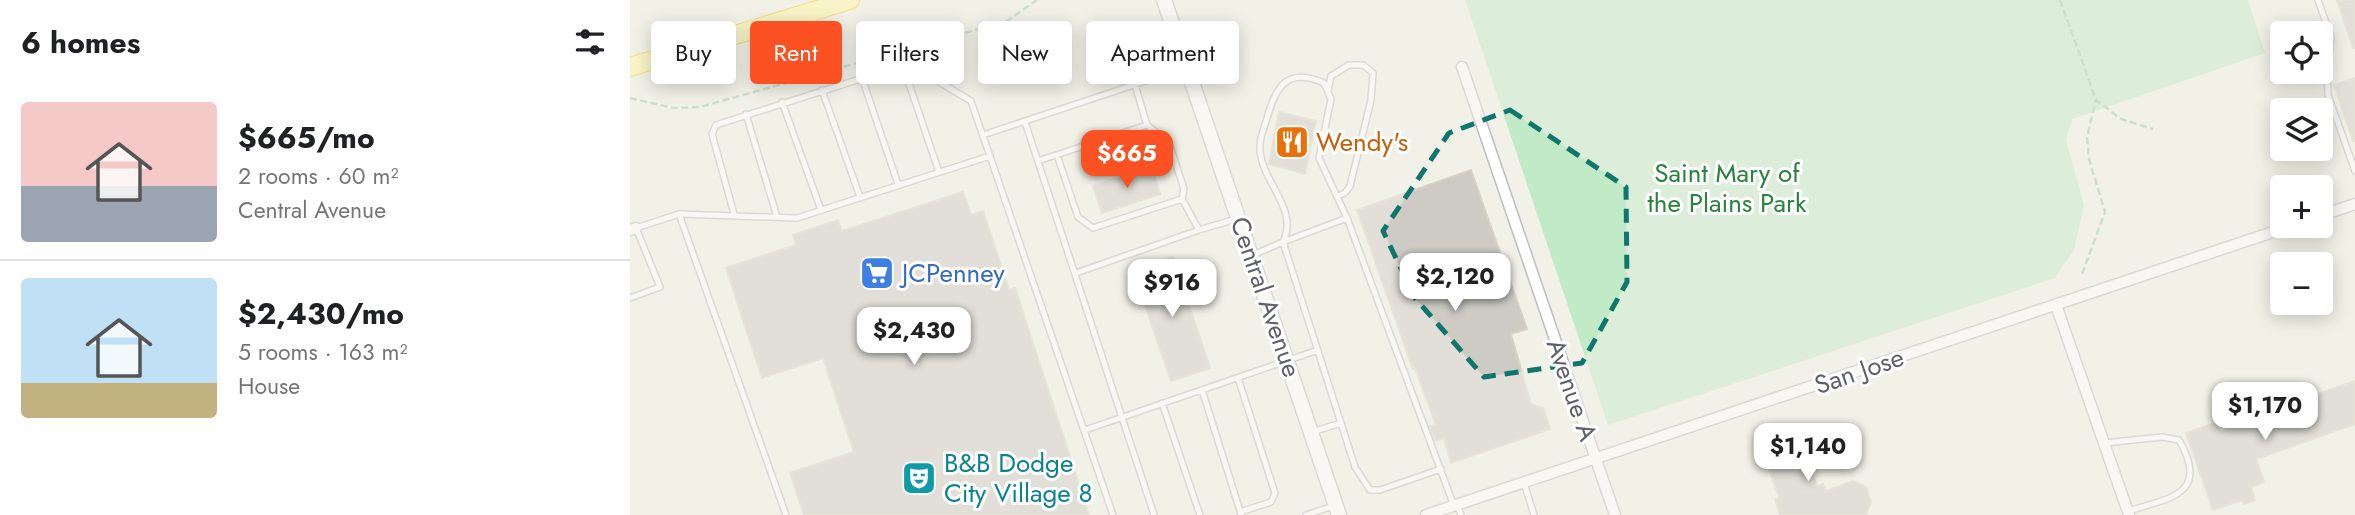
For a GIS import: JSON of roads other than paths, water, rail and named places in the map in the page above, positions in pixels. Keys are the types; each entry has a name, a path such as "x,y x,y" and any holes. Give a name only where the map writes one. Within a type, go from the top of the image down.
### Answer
{"highway":[{"path":"630,67 850,0"}],"street":[{"name":"Central Avenue","path":"1164,0 1170,21"},
{"name":"Avenue A","path":"1462,67 1615,515"},
{"name":"Central Avenue","path":"1191,84 1253,255 1338,510"},
{"path":"2333,212 2355,204"},
{"name":"San Jose","path":"1426,515 1457,508 1524,483 2270,233"},
{"path":"2056,305 2128,513"}],"lane":[{"path":"2318,0 2331,37 2327,72 2328,95 2355,171"},
{"path":"1328,92 1331,76 1349,65 1363,65 1373,73 1371,100 1350,186 1345,194 1337,196"},
{"path":"1441,469 1380,490 1370,490 1355,467 1283,243 1289,230 1285,209 1263,161 1260,144 1275,91 1290,79 1303,77 1324,83 1331,99 1319,158 1347,218 1457,508"},
{"path":"734,214 712,134 716,125 856,80"},
{"path":"864,84 898,184"},
{"path":"909,84 939,172"},
{"path":"942,84 971,101 1113,515"},
{"path":"983,135 1138,84"},
{"path":"1135,85 1147,125 1169,143 1184,189 1182,199 1199,230"},
{"path":"822,90 860,197"},
{"path":"782,102 821,210"},
{"path":"746,114 777,217"},
{"path":"1025,122 1154,515"},
{"path":"1038,161 1147,125"},
{"path":"1057,155 1078,217 1093,228 1182,199"},
{"path":"630,298 660,287 633,229 679,214 797,218 990,156"},
{"path":"679,214 786,515"},
{"path":"1076,273 1240,218"},
{"path":"1253,255 1347,218"},
{"path":"1085,430 1318,350"},
{"path":"1202,390 1241,514 1271,502 1275,493 1238,378"},
{"path":"1163,403 1200,515"},
{"path":"1312,432 1341,422"},
{"path":"2104,443 2162,436 2179,440 2190,459 2192,474 2189,484 2181,493 2128,513"},
{"path":"1524,483 1534,515"},
{"path":"1306,515 1338,510"}],"place":[{"name":"Wendy's","path":"1292,142"},
{"name":"JCPenney","path":"877,273"},
{"name":"B&B Dodge City Village 8","path":"919,478"}],"park label":[{"name":"Saint Mary of the Plains Park","path":"1727,188"}]}
